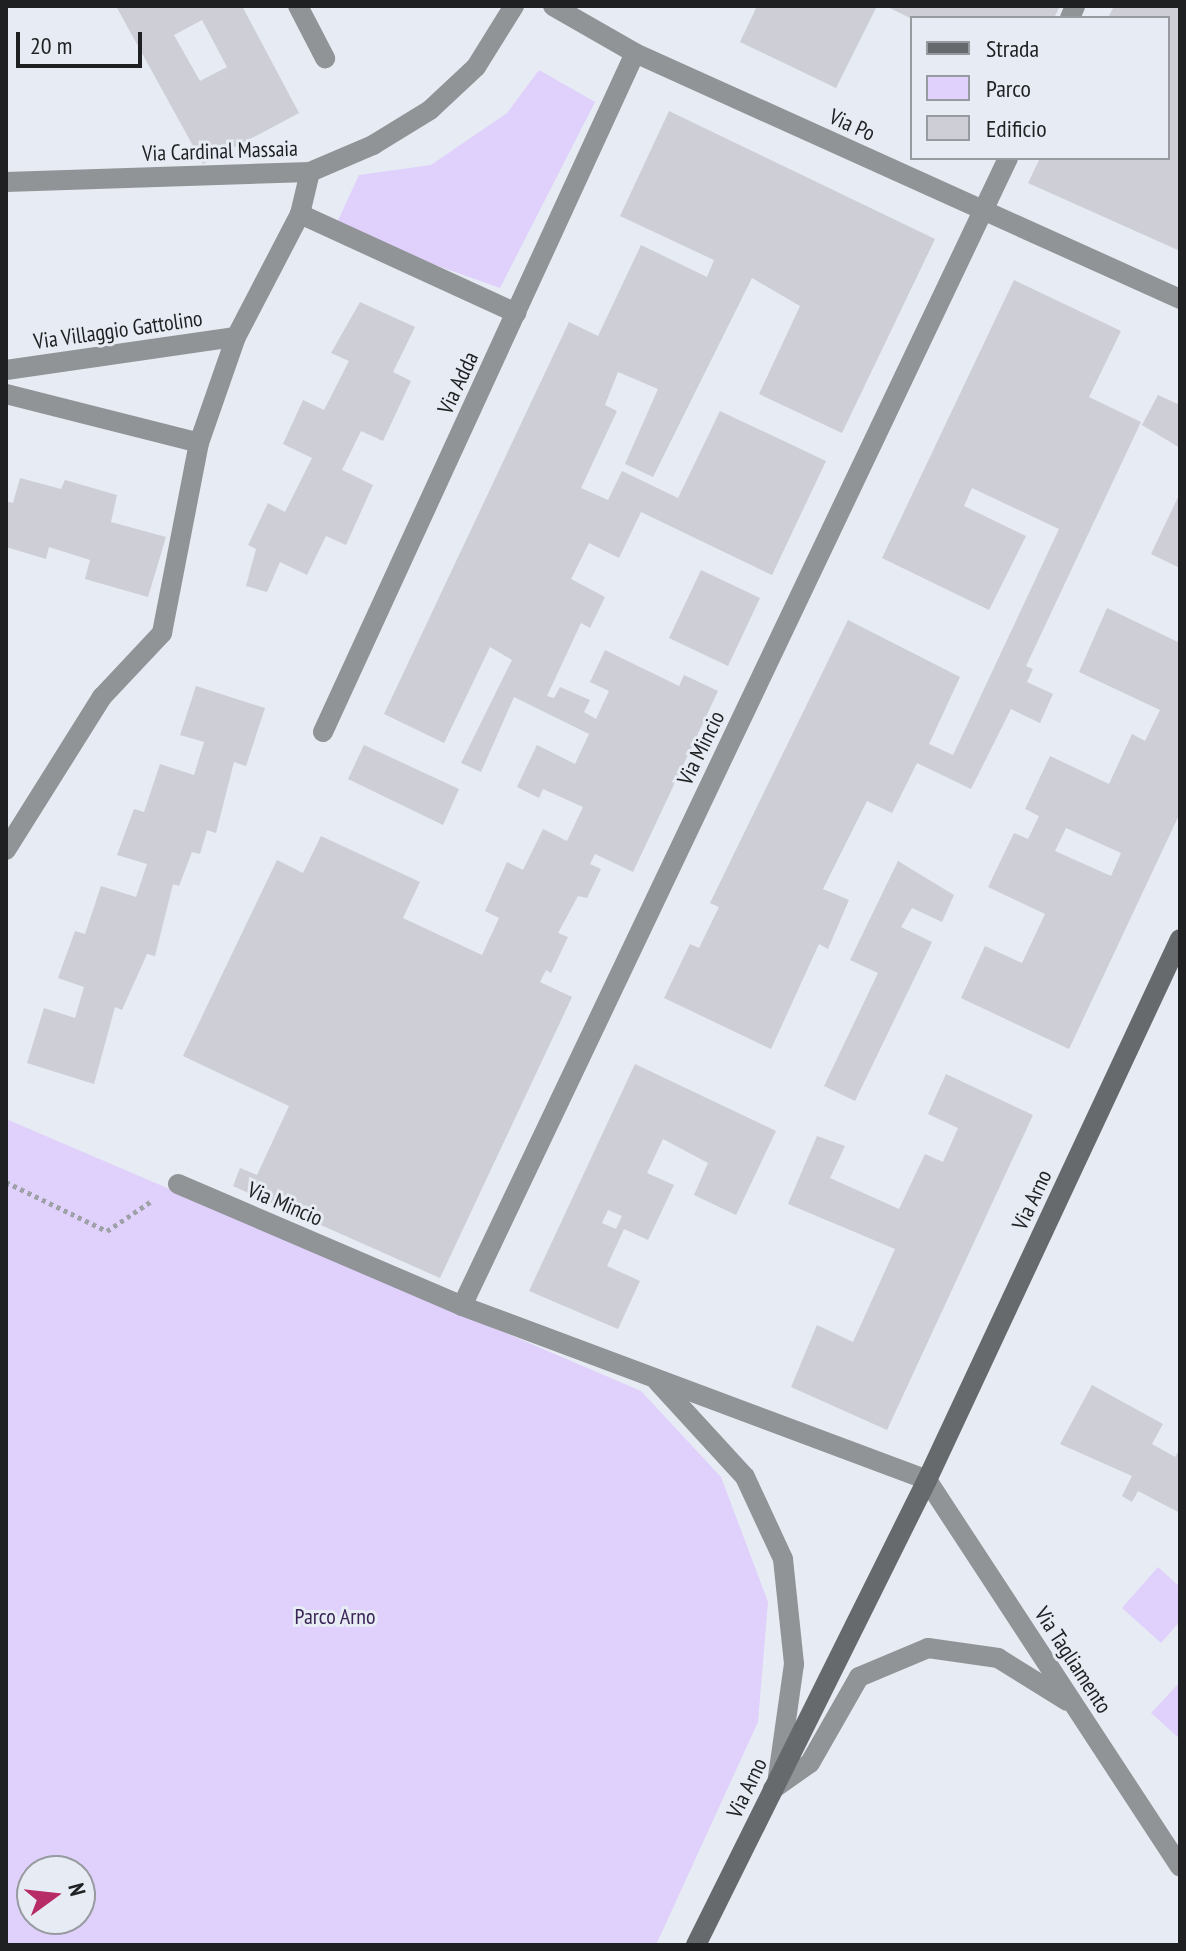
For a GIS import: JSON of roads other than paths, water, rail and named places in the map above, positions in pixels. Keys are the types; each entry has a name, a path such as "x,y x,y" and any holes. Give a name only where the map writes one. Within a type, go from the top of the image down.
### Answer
{"main road":[{"name":"Via Arno","path":"696,1945 927,1480 1180,939"}],"street":[{"path":"298,6 325,58"},
{"name":"Via Cardinal Massaia","path":"6,182 310,172 373,145 430,110 476,67 514,6"},
{"name":"Via Po","path":"553,6 635,53 1180,299"},
{"name":"Via Adda","path":"323,732 635,53"},
{"name":"Via Mincio","path":"462,1306 1007,160"},
{"name":"Via Villaggio Gattolino","path":"6,850 102,697 162,633 199,443 236,337 300,214 310,172"},
{"path":"300,214 516,313"},
{"name":"Via Villaggio Gattolino","path":"6,370 236,337"},
{"path":"6,394 199,443"},
{"name":"Via Mincio","path":"178,1184 462,1306 654,1378"},
{"path":"654,1378 927,1480"},
{"path":"654,1378 745,1477 783,1559 794,1664 775,1784"},
{"name":"Via Tagliamento","path":"927,1480 1180,1867"},
{"path":"775,1784 810,1763 859,1677 928,1648 998,1658 1075,1706"}],"park label":[{"name":"Parco Arno","path":"335,1617"}]}
